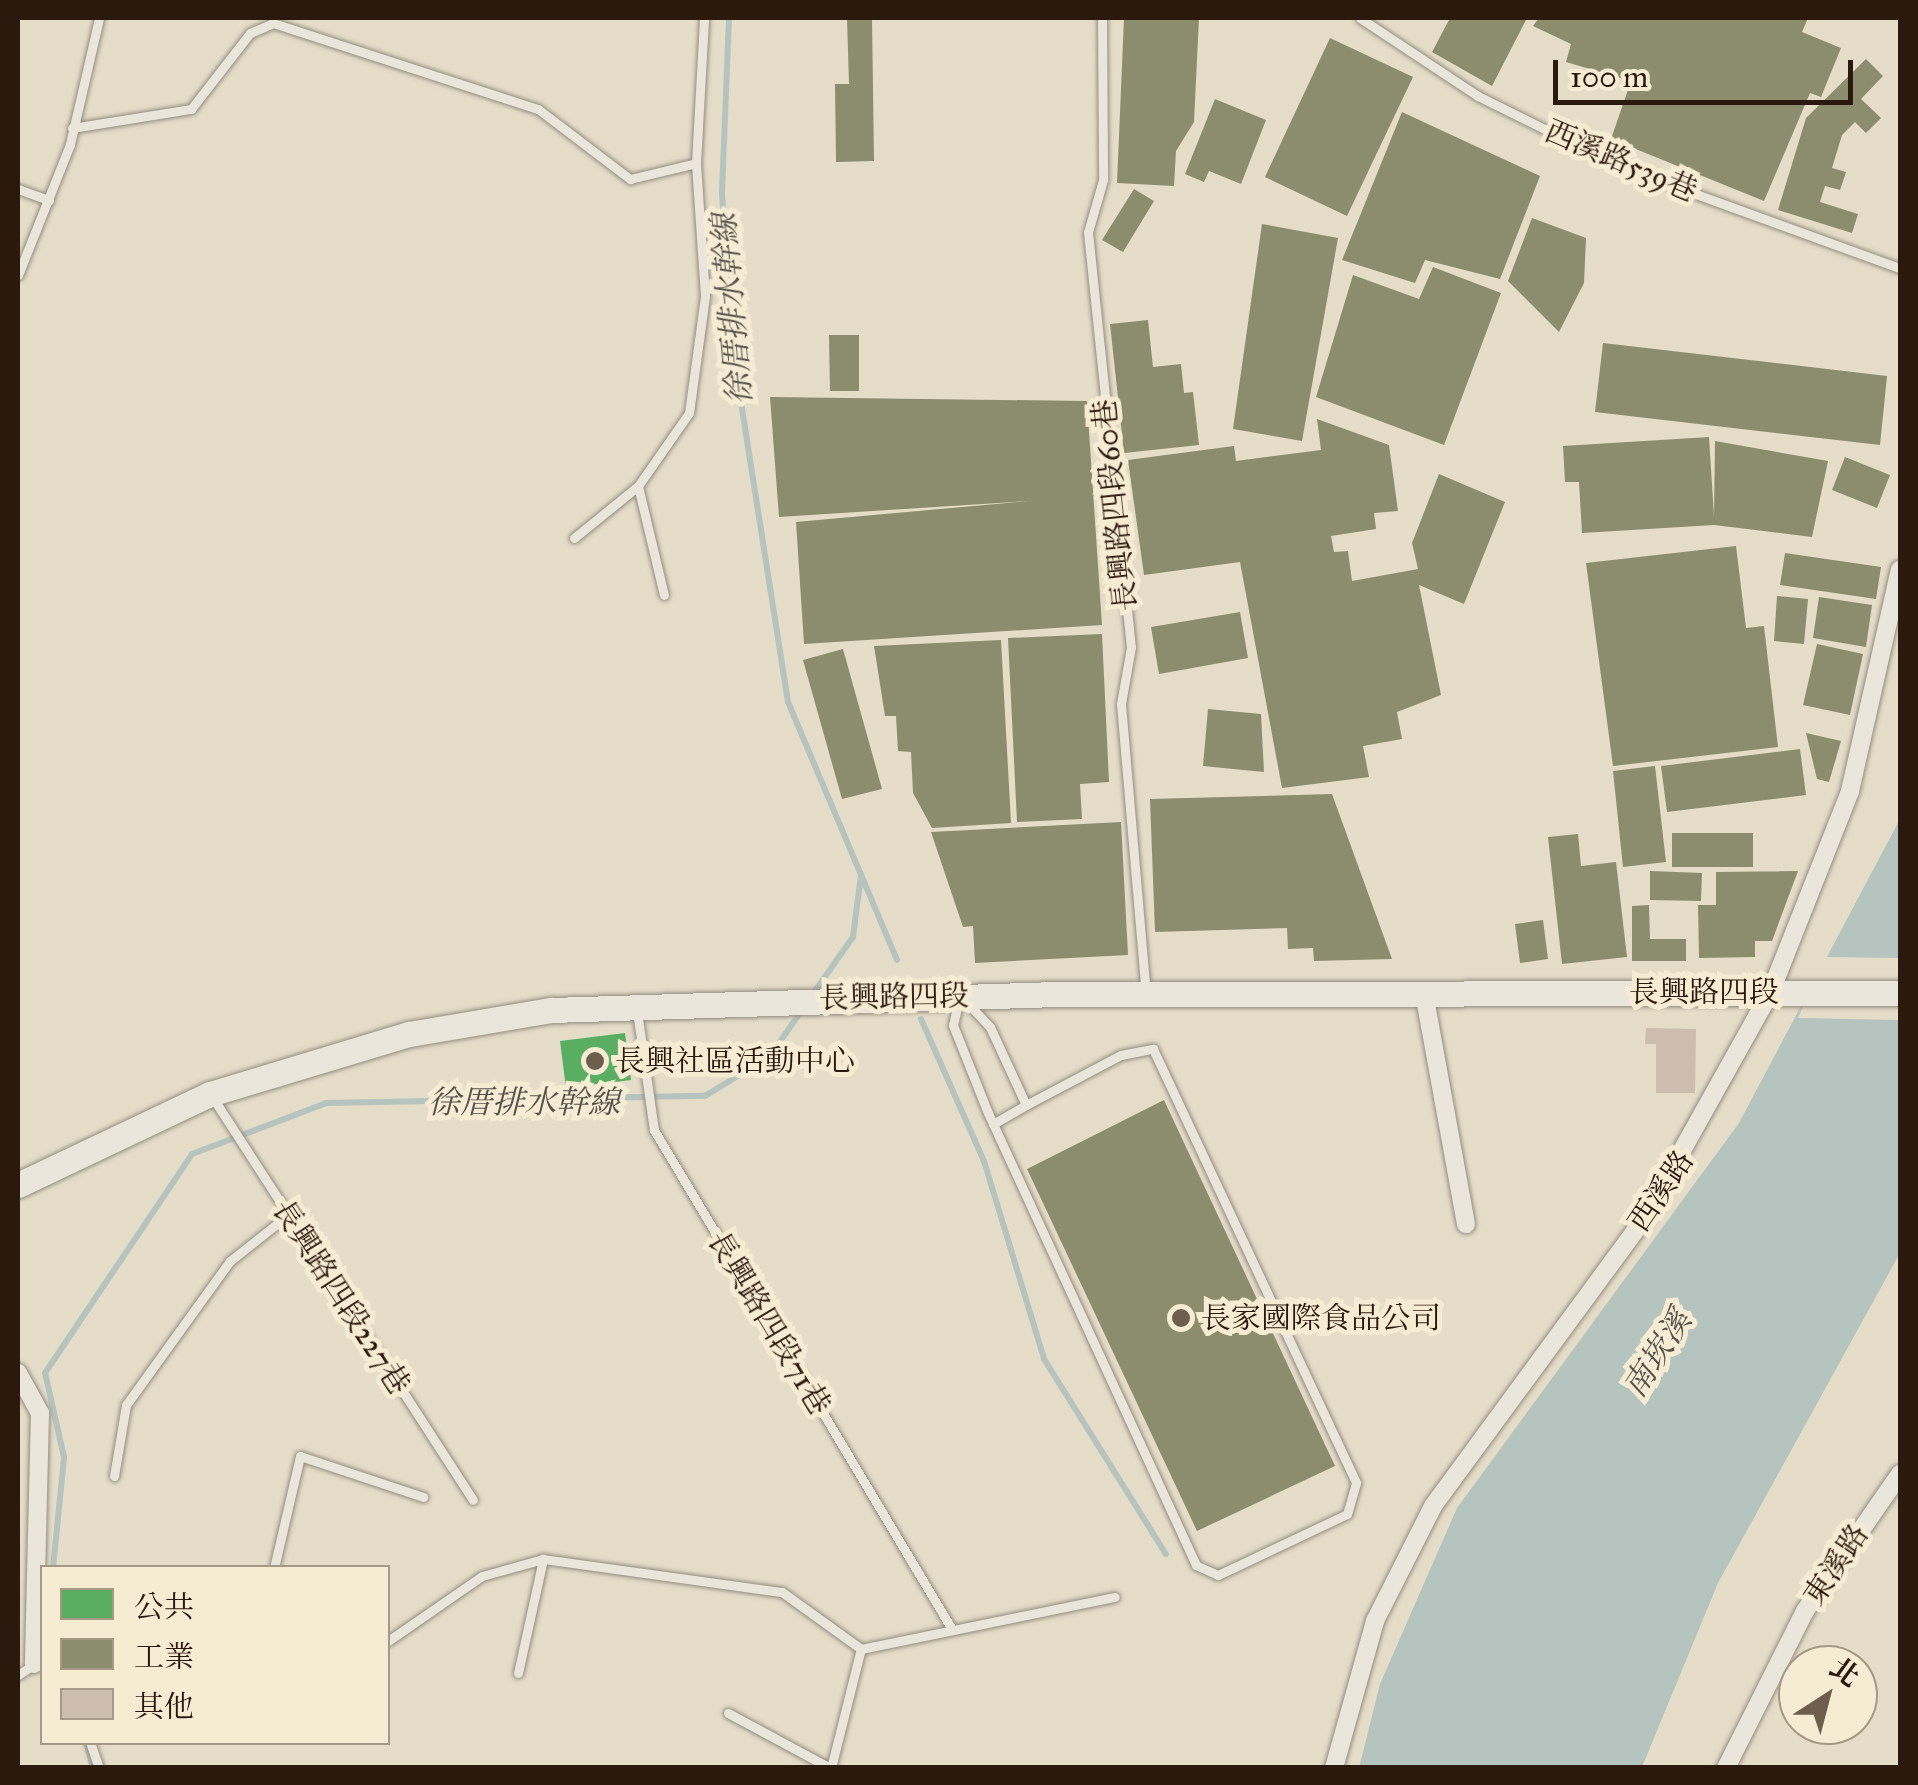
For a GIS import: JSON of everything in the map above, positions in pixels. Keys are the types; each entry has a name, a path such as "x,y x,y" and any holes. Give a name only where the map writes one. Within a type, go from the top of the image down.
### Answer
{"street":[{"name":"西溪路","path":"1334,1768 1362,1657 1405,1556 1491,1416 1642,1222 1771,991 1850,792 1900,570"},
{"name":"長興路四段","path":"18,1184 210,1094 410,1034 636,1003 1146,993 1900,993"},
{"path":"1424,994 1466,1224"},
{"path":"18,1373 40,1413 31,1666"},
{"name":"東溪路","path":"1726,1768 1804,1611 1900,1474"}],"lane":[{"path":"18,275 72,128 99,18"},
{"path":"574,538 638,486 688,413 706,296 696,163 704,18"},
{"name":"長興路四段60巷","path":"1102,18 1102,180 1088,232 1131,647 1120,704 1146,993"},
{"name":"西溪路539巷","path":"1360,18 1478,96 1618,166 1900,268"},
{"path":"72,128 191,109 250,33 274,23 538,109 630,179 696,163"},
{"path":"18,189 48,200"},
{"path":"638,486 664,595"},
{"path":"960,996 990,1027 1026,1105"},
{"path":"960,996 953,1025 993,1124 1196,1564 1218,1574 1348,1514 1356,1483 1152,1049 1120,1055 993,1124"},
{"name":"長興路四段71巷","path":"636,1003 654,1130 950,1626"},
{"name":"長興路四段227巷","path":"210,1094 473,1500"},
{"path":"114,1476 126,1405 230,1261 288,1215"},
{"path":"275,1565 300,1456 424,1497"},
{"path":"390,1640 482,1576 542,1558 782,1592 861,1649"},
{"path":"518,1673 542,1558"},
{"path":"861,1649 950,1626 1115,1597"},
{"path":"728,1713 830,1768 861,1649"}],"water":[{"name":"南崁溪","path":"1900,819 1900,1253 1718,1583 1642,1767 1359,1768 1380,1684 1457,1508 1739,1123"}],"pier":[{"path":"1824,957 1900,958 1900,1020 1798,1018"}],"building: 公共":[{"name":"長興社區活動中心","path":"625,1033 631,1080 566,1088 560,1041"}],"building: 工業":[{"path":"847,18 872,18 874,161 836,162 835,84 849,84"},
{"path":"1124,18 1199,18 1194,122 1176,151 1174,186 1117,183"},
{"path":"1450,18 1527,18 1492,86 1432,52"},
{"path":"1539,18 1808,18 1802,32 1841,48 1821,97 1810,93 1764,201 1611,139 1631,81 1566,62 1571,44 1533,26"},
{"path":"1330,38 1413,77 1347,216 1265,177"},
{"path":"1866,59 1883,76 1861,99 1881,118 1866,133 1855,122 1842,135 1832,168 1846,172 1840,190 1825,186 1820,202 1858,214 1852,233 1778,210 1806,118"},
{"path":"1215,99 1266,120 1241,184 1209,171 1204,182 1185,174"},
{"path":"1402,112 1540,176 1500,279 1425,260 1415,283 1342,260"},
{"path":"1134,189 1154,201 1123,252 1102,240"},
{"path":"1532,218 1586,238 1584,283 1559,332 1508,281"},
{"path":"1262,224 1338,238 1302,441 1233,429"},
{"path":"1433,267 1501,293 1444,445 1316,397 1353,275 1419,299"},
{"path":"1148,320 1153,367 1181,364 1184,393 1193,392 1199,445 1124,453 1110,324"},
{"path":"829,335 859,335 859,391 830,391"},
{"path":"1603,343 1887,376 1880,445 1595,412"},
{"path":"770,397 1087,401 1102,625 804,644 796,522 1029,501 779,517"},
{"path":"1317,419 1389,445 1398,511 1374,513 1376,529 1331,536 1334,552 1348,551 1352,581 1418,569 1412,543 1439,474 1505,502 1464,604 1419,585 1441,695 1397,712 1402,739 1363,746 1369,777 1282,788 1240,562 1144,575 1128,460 1234,446 1236,461 1321,450"},
{"path":"1709,437 1714,516 1715,441 1828,461 1812,537 1714,525 1582,533 1579,482 1565,482 1563,446"},
{"path":"1845,457 1890,475 1877,508 1832,490"},
{"path":"1736,546 1746,628 1764,626 1778,747 1613,766 1586,563"},
{"path":"1785,553 1881,567 1876,599 1780,585"},
{"path":"1777,596 1808,599 1804,644 1774,641"},
{"path":"1819,597 1872,605 1866,647 1813,638"},
{"path":"1240,612 1248,658 1159,674 1151,627"},
{"path":"1102,634 1109,782 1080,784 1082,819 1017,822 1008,638"},
{"path":"1001,640 1011,823 932,828 913,793 911,752 898,751 896,716 885,716 874,646"},
{"path":"1817,644 1863,654 1850,715 1803,705"},
{"path":"843,649 882,789 842,799 803,660"},
{"path":"1208,709 1261,714 1264,772 1203,766"},
{"path":"1806,733 1841,741 1829,782 1817,779"},
{"path":"1800,749 1806,795 1667,812 1661,766"},
{"path":"1655,766 1666,862 1623,867 1613,771"},
{"path":"1332,794 1392,959 1314,961 1313,948 1288,949 1287,928 1155,932 1150,799"},
{"path":"1121,822 1128,955 975,963 973,926 963,927 931,832"},
{"path":"1672,833 1753,833 1753,867 1672,867"},
{"path":"1578,834 1581,866 1616,862 1627,957 1562,964 1548,837"},
{"path":"1650,871 1702,873 1701,901 1650,900"},
{"path":"1798,871 1772,941 1755,941 1755,957 1699,958 1698,905 1716,905 1716,872"},
{"path":"1649,905 1650,939 1686,939 1686,961 1632,961 1632,906"},
{"path":"1543,920 1548,959 1520,963 1515,924"},
{"name":"長家國際食品公司","path":"1164,1100 1335,1466 1197,1531 1027,1169"}],"building: 其他":[{"path":"1646,1028 1696,1029 1695,1093 1656,1093 1656,1044 1645,1044"}],"waterway":[{"name":"徐厝排水幹線","path":"729,18 722,193 733,351 788,702 897,960"},
{"name":"徐厝排水幹線","path":"812,995 853,937 861,875"},
{"name":"徐厝排水幹線","path":"53,1565 64,1457 45,1373 192,1154 326,1103 705,1096 770,1056 802,1010"},
{"path":"921,1019 984,1161 1044,1359 1166,1554"},
{"name":"徐厝排水幹線","path":"87,1745 93,1768"}],"place":[{"name":"長興社區活動中心","path":"595,1061"},
{"name":"長家國際食品公司","path":"1181,1318"}]}
